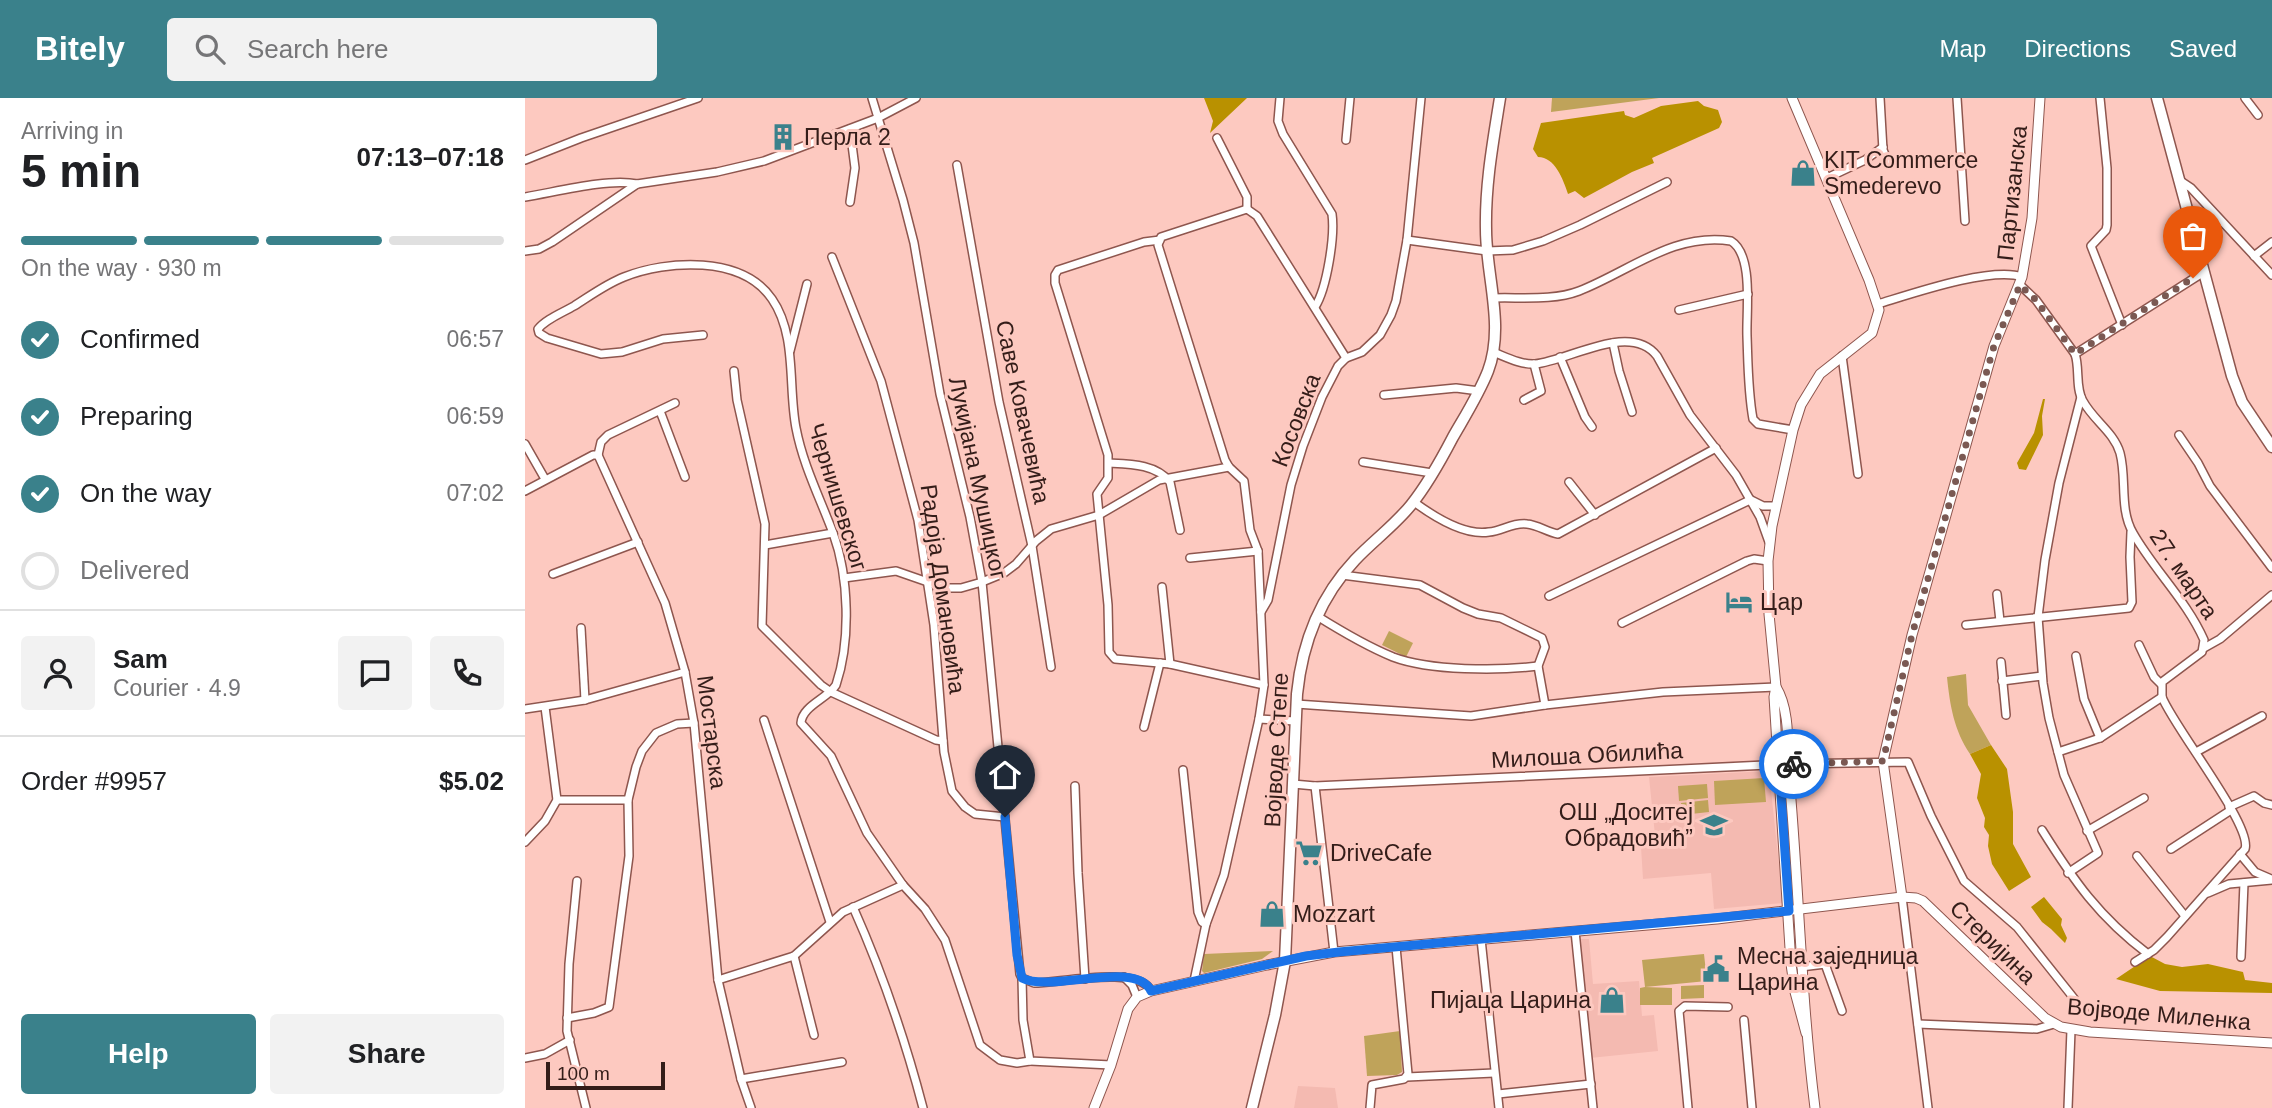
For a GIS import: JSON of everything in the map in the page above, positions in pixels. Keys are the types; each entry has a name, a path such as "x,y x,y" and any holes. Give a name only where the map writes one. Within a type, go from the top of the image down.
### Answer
{"main road":[{"name":"Војводе Степе","path":"1252,1108 1285,961 1296,704 1302,660 1317,616 1342,575 1414,502 1433,473 1479,391 1493,352 1495,324 1487,251 1486,187 1500,98"},
{"path":"2157,98 2237,390 2272,447"}],"street":[{"path":"525,160 698,98"},
{"name":"Лукијана Мушицког","path":"872,98 911,233 940,394 970,517 982,582 1017,955 1022,978 1022,1011 1030,1061"},
{"path":"525,197 583,187 627,182 637,184 764,162 878,118 916,98"},
{"path":"1280,98 1278,121 1283,134 1332,214 1327,269 1320,299 1315,307"},
{"path":"1346,140 1350,98"},
{"name":"Косовска","path":"1261,612 1268,600 1282,523 1303,446 1327,385 1346,358 1369,347 1386,326 1396,301 1407,240 1421,98"},
{"path":"1792,98 1878,304 1878,318 1872,333 1814,382 1801,404 1776,506 1767,561 1776,687 1782,696 1794,910 1807,1009 1806,1033"},
{"path":"1880,98 1882,146 1884,156 1891,165 1959,160"},
{"path":"1957,98 1965,221"},
{"name":"Партизанска","path":"1927,1108 1883,761 1912,635 1994,346 2021,281 2032,218 2039,98"},
{"path":"2100,98 2107,168 2108,225 2091,246 2122,325"},
{"path":"2245,98 2257,115"},
{"path":"849,202 855,168 850,129"},
{"path":"1217,138 1247,197 1247,209"},
{"path":"1827,178 1865,160 1882,146"},
{"name":"Саве Ковачевића","path":"957,165 999,402 1032,546 1051,667"},
{"path":"2179,180 2191,188 2272,275"},
{"path":"1407,240 1487,251 1513,250 1543,241 1667,182"},
{"path":"525,251 539,249 552,242 637,184"},
{"path":"1247,209 1257,216 1346,358"},
{"path":"1247,209 1160,240 1145,242 1058,270 1055,283 1109,463 1108,478 1098,491 1108,605 1109,653 1115,659 1170,664 1264,685"},
{"path":"1493,298 1577,292 1656,254 1703,239 1735,243 1743,262 1748,293 1747,337 1753,419 1758,424 1793,430"},
{"name":"Косовска","path":"1160,240 1158,247 1229,467 1244,481 1250,530 1258,551 1261,612 1264,685 1259,719 1224,875 1206,924 1194,981"},
{"path":"2254,256 2272,242"},
{"name":"Радоја Домановића","path":"832,257 881,381 918,520 934,625 943,741 949,780 957,800 975,814 1005,817"},
{"name":"Чернишевског","path":"703,335 663,339 622,352 601,354 548,338 539,333 538,329 593,293 626,276 671,266 714,267 742,274 760,285 772,299 783,324 789,353 791,400 800,449 833,533 844,578 845,633 839,676 831,692"},
{"path":"2075,354 2203,272"},
{"path":"1878,304 1937,286 1993,275 2015,275 2036,300 2078,361 2081,397 2059,483 2038,617 2047,709 2064,775 2098,854 2068,873"},
{"name":"Чернишевског","path":"789,353 807,284"},
{"path":"1679,310 1748,293"},
{"path":"1493,352 1534,364 1613,343 1639,344 1654,352 1690,415 1728,463 1750,500 1769,542"},
{"path":"1613,343 1632,412"},
{"path":"1842,356 1858,474"},
{"path":"1560,357 1585,417 1593,427"},
{"path":"1524,400 1541,391 1534,364"},
{"path":"734,371 737,400 763,510 765,545 762,626 831,692 943,741"},
{"path":"1384,395 1456,388 1479,391"},
{"name":"27. марта","path":"2081,397 2118,447 2131,531 2203,638 2204,648 2161,684"},
{"path":"525,491 593,455 598,455 601,442 608,435 675,403"},
{"path":"660,411 685,477"},
{"path":"2179,435 2210,486 2272,568"},
{"path":"525,444 545,479"},
{"path":"1414,502 1450,523 1481,533 1526,523 1558,534 1716,448"},
{"name":"Мостарска","path":"598,455 665,603 685,672 694,723 717,981 741,1079 751,1108"},
{"path":"1363,462 1433,473"},
{"path":"1109,463 1143,465 1167,478 1180,530"},
{"path":"844,578 896,571 952,589 982,582 1004,573 1023,557 1039,537 1051,529 1099,516 1150,484 1167,478 1229,467"},
{"path":"1569,482 1595,515"},
{"path":"1750,500 1763,506 1776,506"},
{"path":"1549,596 1750,500"},
{"path":"1966,625 2129,608 2132,602 2131,531"},
{"path":"765,545 833,533"},
{"path":"553,574 638,542"},
{"path":"1190,558 1258,551"},
{"path":"1622,623 1747,561 1767,561"},
{"path":"1342,575 1420,585 1470,611 1501,618 1542,638 1545,647 1538,666 1545,705"},
{"path":"1162,587 1170,664"},
{"path":"1997,594 2000,621"},
{"path":"2204,648 2220,639 2272,595"},
{"path":"1317,616 1378,650 1408,661 1501,669 1538,666"},
{"path":"581,628 585,700"},
{"path":"2135,961 2148,954 2167,937 2246,848 2246,841 2230,808 2162,696 2161,684 2154,677 2139,645"},
{"path":"2075,656 2084,699 2100,738"},
{"path":"2001,662 2006,715"},
{"path":"1144,727 1160,663"},
{"path":"525,709 585,700 685,672"},
{"path":"2002,681 2042,676"},
{"path":"1296,704 1471,716 1663,692 1776,687"},
{"path":"831,692 803,714 801,723 831,756 858,818 903,885 925,909 945,940 980,1045 999,1060 1017,1063 1030,1061 1111,1065"},
{"path":"2058,752 2100,738 2162,696"},
{"path":"525,842 545,821 557,800 545,707"},
{"path":"2196,752 2262,716"},
{"path":"1259,719 1296,721"},
{"path":"764,720 830,922"},
{"path":"567,1017 594,1013 610,1007 629,856 628,800 636,767 648,741 664,728 694,723"},
{"path":"1883,761 1908,762 1931,816 1964,881 2017,926 2084,1011"},
{"name":"Милоша Обилића","path":"1293,784 1315,786 1883,761"},
{"path":"1183,770 1198,912 1202,922 1206,924"},
{"path":"1075,786 1085,979"},
{"name":"Војводе Степе","path":"1315,786 1334,953"},
{"path":"2171,849 2230,808 2255,796 2272,805"},
{"path":"2087,831 2144,797"},
{"path":"557,800 628,800"},
{"path":"2042,830 2068,873 2090,901 2118,931 2148,954"},
{"path":"2240,854 2255,872 2272,880"},
{"path":"2137,856 2185,916"},
{"path":"577,880 567,1017 586,1108"},
{"path":"2203,896 2222,886 2272,880"},
{"path":"2241,957 2244,883"},
{"path":"717,981 794,956 830,922 853,907 903,885"},
{"path":"1094,1108 1111,1065 1128,1009 1137,997 1151,991 1285,961 1334,953 1794,910 1902,897"},
{"name":"Стеријина","path":"1902,897 1923,901 2031,1006 2054,1024"},
{"path":"853,907 873,952 899,1026 923,1108"},
{"path":"1794,910 1792,974 1806,1033 1815,1108"},
{"path":"1575,931 1593,1108"},
{"path":"1481,939 1499,1108"},
{"path":"1396,947 1407,1077"},
{"path":"794,956 814,1035"},
{"path":"1801,967 1825,964 1842,1011"},
{"path":"1124,977 1132,985 1137,997"},
{"path":"1022,978 1034,983 1124,977 1144,982 1151,991"},
{"path":"1688,1108 1679,1012 1685,1006 1728,1007"},
{"path":"1744,1020 1752,1108"},
{"name":"Војводе Миленка","path":"1918,1024 2037,1029 2054,1024 2071,1030 2272,1043"},
{"path":"2067,1108 2071,1030"},
{"path":"525,1058 545,1054 570,1040"},
{"path":"741,1079 842,1062"},
{"path":"1370,1108 1373,1085 1407,1077 1495,1073"},
{"path":"1498,1094 1591,1084"}],"shaded area":[{"path":"1204,98 1247,98 1210,133 1213,121"},
{"path":"1552,98 1659,98 1551,112"},
{"path":"1698,101 1718,110 1722,122 1719,128 1652,158 1654,163 1584,198 1575,191 1568,194 1554,165 1538,157 1533,149 1541,123 1624,111 1625,115 1634,118 1661,106"},
{"path":"2043,399 2043,435 2026,470 2019,469 2017,463 2034,433"},
{"path":"1389,631 1413,643 1406,657 1382,645"},
{"path":"1966,674 1968,705 1991,745 1970,754 1954,717 1947,677"},
{"path":"1991,745 2007,769 2013,812 2013,844 2031,877 2009,891 1992,864 1988,846 1989,835 1984,827 1985,818 1977,798 1981,774 1970,754"},
{"name":"ОШ „Доситеј Обрадовић”","path":"1769,771 1783,903 1714,909 1711,873 1643,879 1641,847 1656,845 1649,777"},
{"path":"1764,778 1766,802 1715,805 1714,781"},
{"path":"1707,784 1708,798 1679,801 1678,786"},
{"path":"1708,800 1709,812 1682,815 1681,803"},
{"path":"2044,897 2062,919 2061,925 2067,938 2065,943 2042,922 2031,907"},
{"name":"Пијаца Царина","path":"1577,939 1589,939 1593,984 1639,981 1642,1016 1654,1015 1658,1051 1590,1058"},
{"path":"1273,951 1262,959 1204,973 1202,971 1204,954"},
{"path":"1704,954 1707,981 1645,987 1642,960"},
{"path":"2150,956 2165,964 2182,967 2208,964 2243,972 2245,980 2272,983 2272,993 2160,991 2116,979"},
{"path":"1704,985 1704,998 1681,999 1681,986"},
{"path":"1640,988 1672,988 1672,1005 1640,1005"},
{"path":"1400,1031 1402,1072 1397,1075 1367,1076 1364,1036"},
{"path":"1298,1086 1335,1088 1338,1108 1294,1108"}],"way so far":[{"path":"1794,764 1883,761 1912,635 1994,346 2020,285 2036,300 2075,354 2193,278"}],"place":[{"name":"Перла 2","path":"783,137"},
{"name":"KIT Commerce Smederevo","path":"1803,173"},
{"name":"Цар","path":"1739,602"},
{"name":"ОШ „Доситеј Обрадовић”","path":"1714,825"},
{"name":"DriveCafe","path":"1309,853"},
{"name":"Mozzart","path":"1272,914"},
{"name":"Месна заједница Царина","path":"1716,969"},
{"name":"Пијаца Царина","path":"1612,1000"}],"route":[{"path":"1005,817 1017,955 1022,978 1038,983 1124,977 1144,982 1151,991 1306,956 1789,911 1779,765 1794,764"}]}
